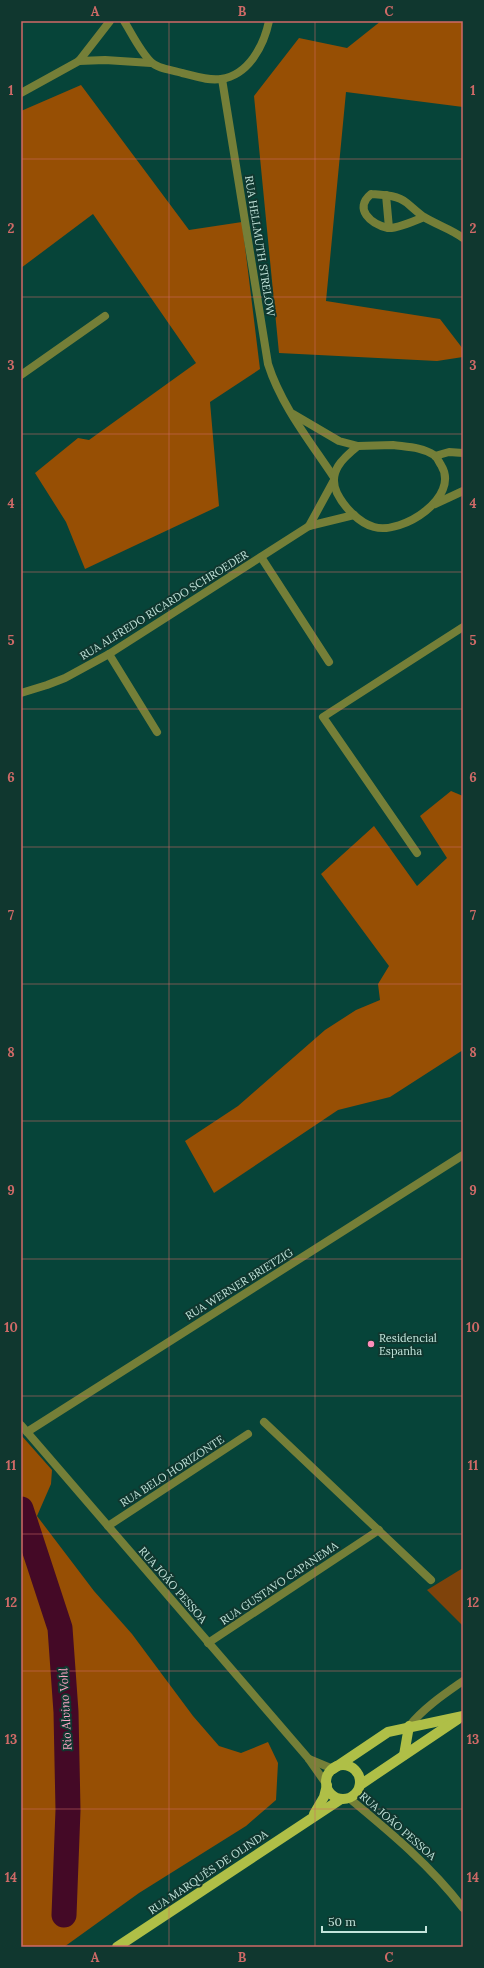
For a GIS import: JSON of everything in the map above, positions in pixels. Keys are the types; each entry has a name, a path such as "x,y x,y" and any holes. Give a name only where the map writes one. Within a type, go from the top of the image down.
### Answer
{"main road":[{"path":"463,1716 360,1785 354,1795 345,1798 332,1794 327,1785 327,1776 333,1769 376,1738 388,1732 409,1726 463,1716"},
{"path":"404,1755 409,1726"},
{"path":"333,1769 338,1766 349,1766 358,1774 360,1785"},
{"name":"RUA MARQUÊS DE OLINDA","path":"312,1818 322,1802 327,1785"},
{"name":"RUA MARQUÊS DE OLINDA","path":"117,1947 312,1818 345,1798"}],"street":[{"path":"21,93 79,61 110,21"},
{"path":"124,21 151,63"},
{"path":"79,61 105,60 151,63 161,68 208,79 222,79 234,75 248,64 260,49 269,21"},
{"name":"RUA HELLMUTH STRELOW","path":"222,79 268,364 290,413 333,479"},
{"path":"424,218 389,228 374,222 366,215 362,206 365,199 371,194 386,195 405,202 424,218 452,230 463,238"},
{"path":"386,195 389,228"},
{"path":"21,375 105,316"},
{"path":"290,413 338,441 358,446 393,445 421,449 435,456 445,471 444,487 435,504"},
{"path":"358,446 339,463 333,479 337,494 354,515 361,521 375,528 397,526 435,504 463,491"},
{"path":"435,456 449,452 463,453"},
{"name":"RUA ALFREDO RICARDO SCHROEDER","path":"310,526 333,479"},
{"name":"RUA ALFREDO RICARDO SCHROEDER","path":"22,692 47,686 109,654 310,526 354,515"},
{"path":"262,557 329,662"},
{"path":"417,853 323,717 463,627"},
{"path":"109,654 157,732"},
{"name":"RUA WERNER BRIETZIG","path":"27,1432 463,1155"},
{"path":"264,1422 431,1580"},
{"name":"RUA JOÃO PESSOA","path":"21,1425 308,1758 327,1785"},
{"name":"RUA BELO HORIZONTE","path":"108,1526 248,1434"},
{"name":"RUA GUSTAVO CAPANEMA","path":"208,1643 379,1530"},
{"path":"409,1726 420,1713 433,1702 463,1681"},
{"name":"RUA JOÃO PESSOA","path":"308,1758 333,1769"},
{"name":"RUA JOÃO PESSOA","path":"345,1798 402,1842 431,1869 463,1908"}],"shaded area":[{"path":"381,21 463,21 463,107 346,92 326,301 440,319 463,349 463,357 437,361 279,353 254,96 299,38 347,48"},
{"path":"81,85 189,230 242,222 260,369 210,402 219,506 85,569 66,522 35,473 78,438 89,440 196,363 93,214 21,268 21,111"},
{"path":"451,791 463,796 463,1050 390,1097 338,1110 214,1193 185,1141 238,1106 325,1030 356,1010 380,1000 378,984 389,966 321,874 374,826 417,886 447,858 420,816"},
{"path":"21,1435 52,1470 51,1484 37,1516 94,1591 132,1634 193,1716 219,1746 241,1753 268,1742 278,1763 276,1800 246,1826 139,1893 64,1947 21,1947"},
{"path":"463,1568 463,1626 427,1590"}],"waterway":[{"name":"Rio Alvino Vohl","path":"21,1509 60,1628 66,1712 68,1810 64,1915"}],"place":[{"name":"Residencial Espanha","path":"371,1344"}]}
